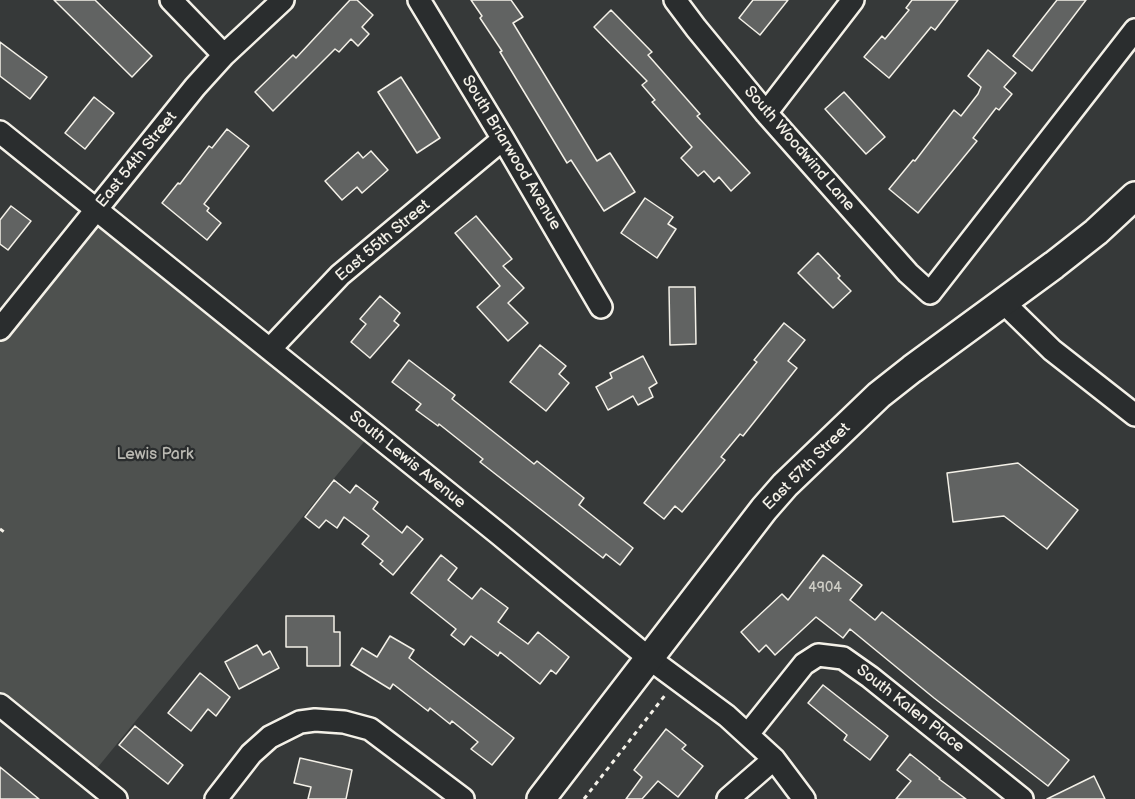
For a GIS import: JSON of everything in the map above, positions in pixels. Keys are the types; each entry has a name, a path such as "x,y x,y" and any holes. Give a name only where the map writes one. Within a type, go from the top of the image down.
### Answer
{"main road":[{"name":"East 57th Street","path":"541,799 764,509 785,485 879,395 1096,232 1135,196"}],"street":[{"path":"171,0 224,55"},
{"name":"East 54th Street","path":"0,329 195,87 224,55 283,0"},
{"name":"South Briarwood Avenue","path":"419,0 601,307"},
{"name":"South Woodwind Lane","path":"675,0 766,113 908,273 930,293 1135,30"},
{"path":"766,113 853,0"},
{"name":"South Lewis Avenue","path":"0,132 650,659 748,734 774,759 804,799"},
{"name":"East 55th Street","path":"270,349 340,275 503,139"},
{"path":"1004,302 1052,350 1135,415"},
{"name":"South Kalen Place","path":"748,734 804,664 818,655 843,658 879,684 1022,799"},
{"path":"0,705 116,799"},
{"path":"216,799 250,754 270,737 300,722 315,720 344,722 370,729 463,799"},
{"path":"728,799 774,759"}],"path":[{"path":"0,529 7,534"},
{"path":"584,799 677,679"}],"green space":[{"name":"Lewis Park","path":"97,210 372,432 89,778 0,707 0,330"}],"building":[{"path":"54,0 95,0 152,56 132,77"},
{"path":"350,0 357,0 373,15 362,27 369,34 358,46 351,39 339,52 335,49 273,111 255,92 293,55 296,58"},
{"path":"471,0 511,0 523,17 513,23 597,161 610,153 635,192 604,211 571,160 567,163"},
{"path":"753,0 788,0 760,35 739,18"},
{"path":"912,0 958,0 935,30 931,27 889,78 864,57 882,36 885,39 909,10 906,8"},
{"path":"1057,0 1086,0 1032,71 1013,56"},
{"path":"611,10 652,52 648,55 700,114 697,116 750,173 731,191 719,177 714,182 704,171 698,176 681,158 692,147 652,102 655,100 642,85 647,81 594,27"},
{"path":"0,42 47,77 30,99 0,76"},
{"path":"988,50 1016,73 1004,87 1012,94 999,110 996,108 973,138 977,141 918,213 889,189 913,160 915,161 954,110 961,116 978,94 981,87 968,76"},
{"path":"401,77 440,138 417,153 378,92"},
{"path":"844,92 885,137 866,154 825,109"},
{"path":"94,97 114,113 85,149 65,133"},
{"path":"227,129 249,146 204,204 209,208 207,211 221,223 207,240 162,203 178,183 180,184 209,146 212,148"},
{"path":"371,151 388,170 362,193 357,187 342,200 325,181 358,152 363,158"},
{"path":"645,198 673,217 668,224 676,229 657,258 621,233"},
{"path":"11,206 31,221 8,250 0,244 0,220"},
{"path":"476,216 512,259 503,266 524,288 508,303 528,323 508,341 477,307 500,286 455,233"},
{"path":"818,253 851,291 833,308 798,273"},
{"path":"669,287 695,287 696,344 670,345"},
{"path":"380,296 400,313 394,321 399,325 370,358 351,342 366,324 360,319"},
{"path":"784,323 805,340 788,361 797,368 743,436 740,434 721,457 725,460 682,512 675,506 664,519 644,503 757,362 754,360"},
{"path":"540,345 566,366 559,374 569,383 546,411 510,382"},
{"path":"643,356 657,383 649,388 653,397 638,405 633,396 608,410 596,387 612,378 610,373"},
{"path":"409,360 455,395 452,399 534,464 537,461 584,498 579,505 633,548 620,565 606,554 603,558 480,462 483,459 439,424 438,426 416,410 421,404 392,382"},
{"path":"1018,463 1078,510 1047,549 1004,516 953,522 947,473"},
{"path":"334,480 350,493 356,485 378,502 373,509 402,533 407,526 423,539 393,575 380,564 383,561 362,544 369,536 344,517 337,528 326,520 319,528 305,517"},
{"path":"441,555 457,568 448,580 472,599 481,588 508,608 498,622 528,644 538,632 569,657 556,674 551,670 540,684 500,652 498,656 471,636 464,645 451,635 456,629 411,593"},
{"path":"823,555 862,585 850,600 875,620 882,612 1069,760 1048,786 934,698 850,629 843,638 816,617 775,655 766,645 759,652 741,632 782,594 788,600"},
{"path":"286,616 334,616 334,632 340,632 340,666 307,666 307,647 286,647"},
{"path":"390,636 414,650 409,658 514,738 492,765 471,749 478,742 452,721 450,724 430,708 428,711 393,684 390,689 351,665 362,648 377,657"},
{"path":"257,645 263,655 270,651 279,668 239,689 225,662"},
{"path":"200,673 230,697 216,716 208,709 191,731 168,713"},
{"path":"823,685 888,736 870,760 844,740 847,735 808,703"},
{"path":"135,726 183,765 168,784 119,745"},
{"path":"666,729 686,745 682,749 703,766 678,797 658,781 642,799 626,799 642,777 634,770"},
{"path":"910,754 966,799 896,799 911,781 897,770"},
{"path":"300,758 352,770 346,799 308,799 311,787 294,783"},
{"path":"0,767 39,799 0,799"},
{"path":"1094,776 1105,799 1047,799"}]}
